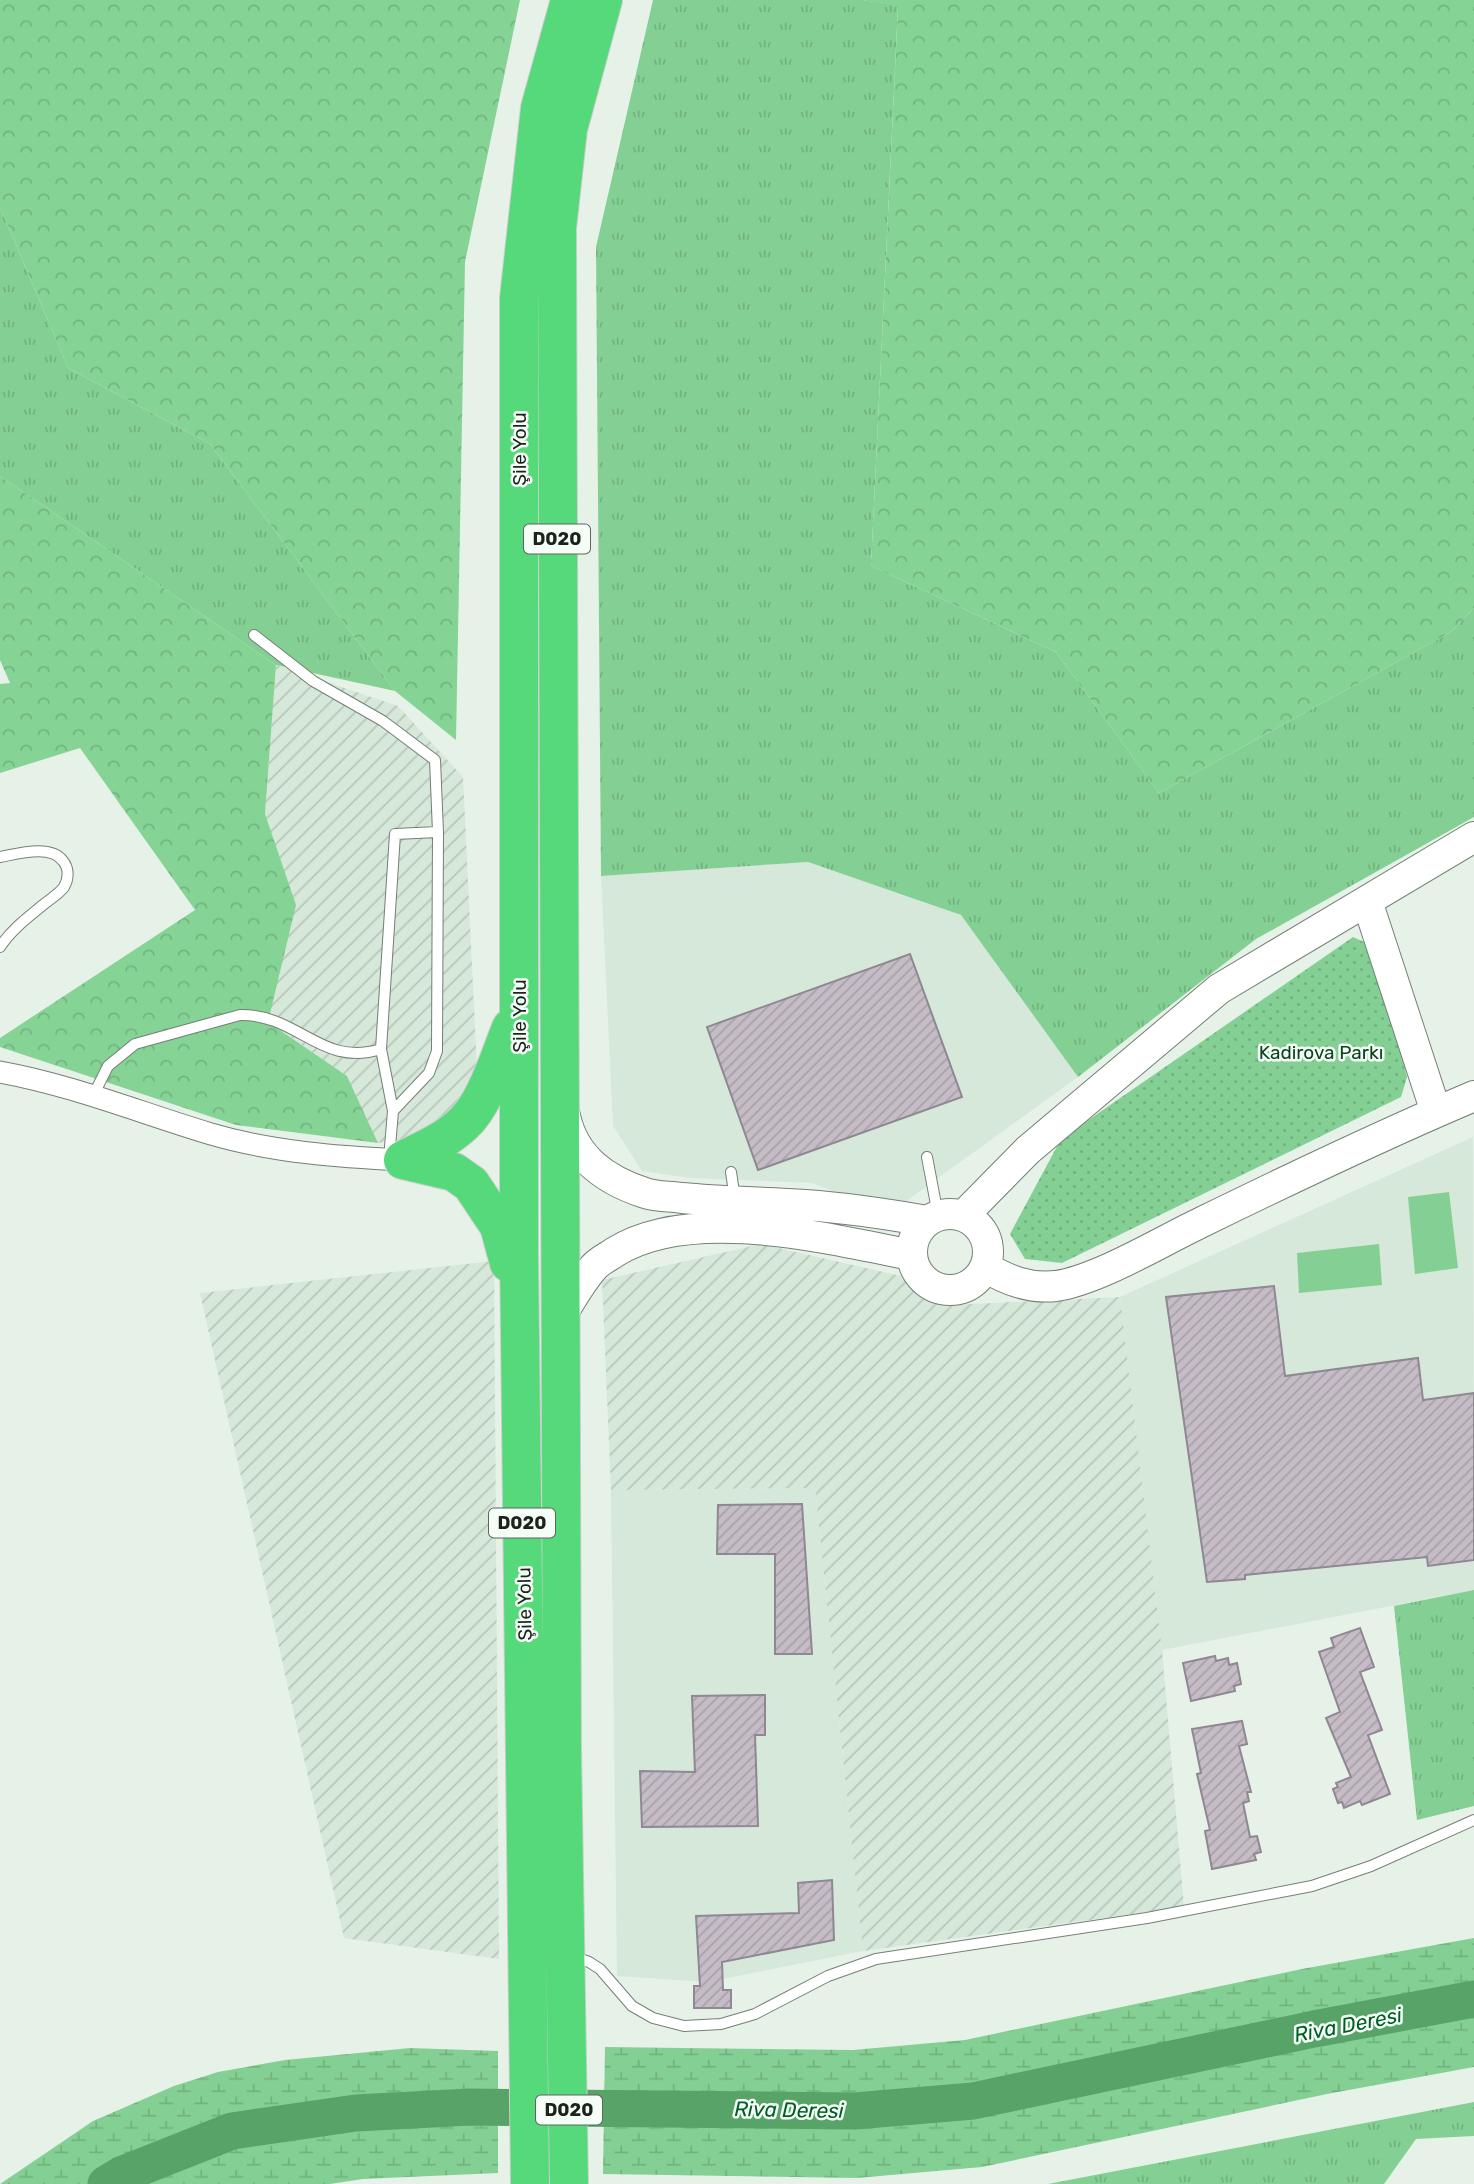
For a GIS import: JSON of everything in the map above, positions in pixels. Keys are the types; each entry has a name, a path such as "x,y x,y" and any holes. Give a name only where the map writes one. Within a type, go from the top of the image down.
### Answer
{"highway":[{"name":"Şile Yolu","path":"530,2184 519,1300 519,298 540,107 570,0"},
{"name":"Şile Yolu","path":"569,2184 562,1746 557,228 568,129 603,0"},
{"path":"396,1160 445,1139 465,1123 482,1097 519,1010"},
{"path":"396,1160 454,1172 471,1184 499,1226 519,1300"}],"street":[{"path":"559,1083 569,1133 582,1157 615,1180 647,1194 821,1206 889,1214 943,1218 974,1222 987,1242 985,1267 978,1278 956,1289 944,1289 922,1278 912,1255 913,1242 919,1231 943,1218 1028,1150 1219,989 1474,837"},
{"path":"1367,901 1436,1112"},
{"path":"0,1072 93,1096 214,1135 276,1147 396,1160"},
{"path":"985,1267 1006,1279 1038,1287 1074,1281 1474,1096"},
{"path":"561,1316 595,1266 630,1243 669,1233 722,1227 821,1237 912,1255"}],"lane":[{"path":"254,635 313,681 383,720 435,760 438,832 437,1051 429,1073 393,1111"},
{"path":"396,1160 393,1111 381,1049 395,834 438,832"},
{"path":"0,857 48,852 60,858 68,874 67,881 59,892 18,925 0,947"},
{"path":"93,1096 108,1066 135,1044 240,1015 276,1020 340,1053 360,1054 381,1049"},
{"path":"927,1157 943,1218"},
{"path":"731,1172 736,1202"},
{"path":"566,1955 589,1962 600,1969 632,2006 653,2018 684,2026 721,2024 755,2014 828,1976 876,1959 1147,1918 1312,1886 1371,1866 1474,1820"}],"shaded area":[{"path":"276,665 398,706 463,777 477,1070 435,1135 378,1143 347,1076 268,1022 265,814"},
{"path":"808,862 961,915 1078,1077 898,1207 881,1210 812,1183 689,1178 642,1171 613,1126 601,876"},
{"path":"1473,1137 1474,1590 1162,1650 1120,1297"},
{"path":"761,1244 901,1276 950,1305 1120,1297 1162,1650 1184,1907 863,1951 815,1488 611,1490 602,1280"},
{"path":"494,1261 499,1959 344,1938 200,1293"},
{"path":"815,1488 863,1951 707,1982 617,1976 611,1490"}],"green space":[{"path":"0,0 520,0 465,262 456,740 395,691 210,444 68,368 0,207"},
{"path":"653,0 863,0 898,6 871,566 1056,652 1159,793 1451,632 1474,608 1474,817 1256,939 1078,1077 961,915 808,862 601,876 596,247"},
{"path":"863,0 1474,0 1474,608 1451,632 1159,793 1056,652 871,566 898,7"},
{"path":"0,207 68,368 210,444 395,691 276,665 0,476"},
{"path":"0,476 276,665 265,814 296,905 268,1022 347,1076 378,1143 236,1125 0,1047 0,1038 195,910 80,748 0,773 0,684 10,683 0,660"},
{"name":"Kadirova Parkı","path":"1353,937 1373,946 1407,1077 1401,1097 1062,1263 1025,1259 1010,1234 1061,1139"},
{"path":"1449,1192 1458,1268 1415,1274 1408,1197"},
{"path":"1379,1244 1382,1285 1299,1293 1297,1253"},
{"path":"1474,1590 1474,1806 1417,1820 1394,1606"},
{"name":"Riva Deresi","path":"1474,1938 1474,2067 1327,2094 982,2167 857,2178 603,2174 605,2047 853,2050 965,2040 1302,1969"},
{"path":"410,2048 498,2051 498,2173 363,2179 330,2184 0,2184 93,2121 174,2086 218,2072 285,2060"},
{"path":"1474,2102 1474,2136 1416,2139 1384,2184 1048,2184"}],"building":[{"path":"910,954 962,1097 758,1170 707,1027"},
{"path":"1274,1286 1285,1376 1418,1358 1423,1400 1474,1393 1474,1560 1428,1566 1427,1557 1245,1575 1245,1579 1207,1582 1166,1297"},
{"path":"802,1504 812,1654 775,1654 775,1554 717,1554 718,1505"},
{"path":"1360,1628 1374,1667 1360,1672 1382,1730 1368,1735 1390,1794 1362,1805 1360,1801 1344,1808 1342,1802 1338,1803 1333,1789 1338,1787 1336,1783 1351,1777 1326,1718 1340,1712 1319,1652 1334,1647 1331,1638"},
{"path":"1215,1656 1216,1661 1228,1658 1229,1665 1237,1663 1241,1684 1234,1686 1235,1691 1191,1701 1183,1663"},
{"path":"765,1695 765,1735 755,1735 758,1826 642,1827 640,1771 695,1772 692,1696"},
{"path":"1242,1721 1247,1744 1239,1746 1251,1792 1247,1792 1249,1801 1243,1803 1250,1837 1257,1836 1261,1852 1254,1854 1256,1860 1212,1869 1205,1831 1210,1830 1197,1774 1201,1773 1192,1729"},
{"path":"832,1880 834,1940 722,1962 723,1990 731,1990 731,2008 694,2008 694,1986 700,1986 696,1916 799,1913 798,1883"}],"waterway":[{"name":"Riva Deresi","path":"106,2184 121,2175 232,2131 356,2113 470,2107 855,2111 973,2101 1314,2029 1474,1999"}]}
